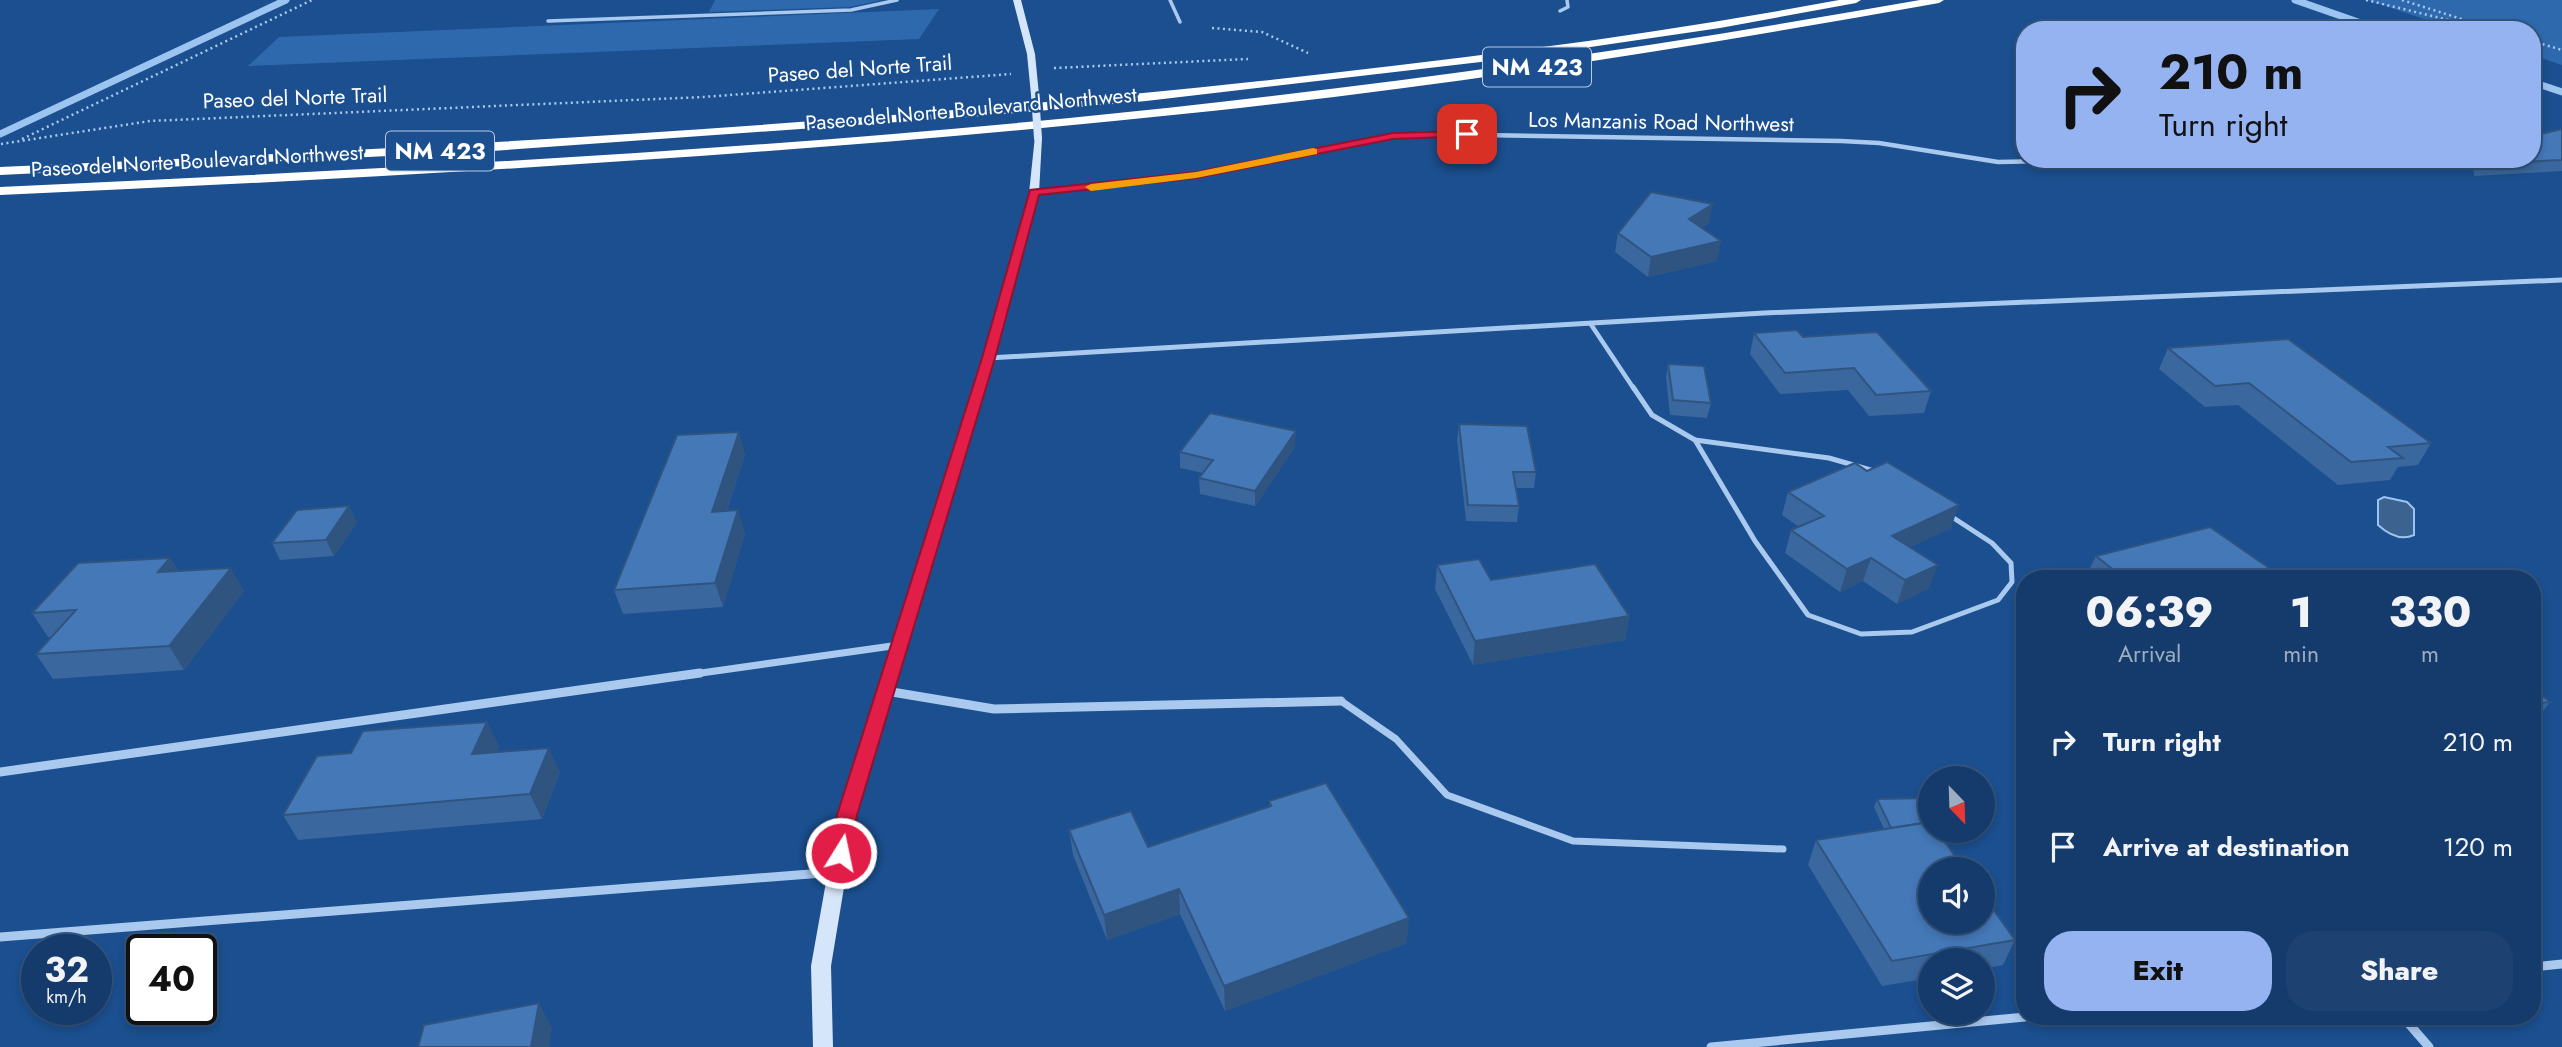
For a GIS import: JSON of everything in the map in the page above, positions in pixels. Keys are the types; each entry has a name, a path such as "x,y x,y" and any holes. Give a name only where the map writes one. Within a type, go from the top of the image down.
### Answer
{"highway":[{"name":"Paseo del Norte Boulevard Northwest","path":"0,171 469,150 716,135 1102,102 1502,57 1856,0"},
{"name":"Paseo del Norte Boulevard Northwest","path":"0,191 522,166 827,144 1133,116 1465,78 1787,29 1939,0"}],"street":[{"path":"823,1047 821,966 847,815 989,358 1034,192 1038,138 1034,71 1017,0"},
{"name":"Los Manzanis Road Northwest","path":"1034,192 1196,175 1358,142 1419,134 1841,141 1879,143 1998,162 2016,162"},
{"path":"989,358 1764,313 2562,280"},
{"path":"0,772 900,645"},
{"path":"886,691 994,709 1341,701"},
{"path":"0,937 837,872"},
{"path":"2541,966 2562,964"},
{"path":"1711,1047 2016,1018"},
{"path":"2410,1025 2429,1047"}],"lane":[{"path":"548,21 851,10 897,0"},
{"path":"1170,0 1180,22"},
{"path":"1560,11 1568,8 1567,0"},
{"path":"1590,323 1652,415 1695,440 1829,458 1877,472"},
{"path":"1695,440 1755,541 1808,615 1861,634 1912,632 1998,600 2012,582 2011,563 1992,543 1946,513"},
{"path":"1341,701 1396,739 1447,794 1573,841 1783,849"}],"path":[{"path":"15,142 312,0"},
{"path":"2367,0 2453,21"},
{"path":"2402,0 2468,21"},
{"path":"1213,28 1237,27 1274,34 1308,53 1297,54"},
{"path":"2541,44 2562,50"},
{"name":"Paseo del Norte Trail","path":"0,145 150,121 703,97 1096,65 1160,65 1249,59"}],"shaded area":[{"path":"715,0 882,0 850,7 709,12"},
{"path":"2367,0 2562,0 2562,65 2541,58 2541,21 2430,21"},
{"path":"939,9 919,39 248,66 279,37"},
{"path":"2384,497 2407,502 2414,509 2414,535 2395,536 2378,525 2378,500"}],"building":[{"path":"2562,129 2562,160 2541,161 2541,134"},
{"path":"1651,192 1713,204 1689,219 1721,241 1651,257 1618,233"},
{"path":"1797,330 1803,337 1877,332 1931,391 1876,395 1854,368 1785,373 1754,333"},
{"path":"2288,339 2431,443 2388,447 2403,458 2351,462 2249,383 2215,386 2168,348"},
{"path":"1668,364 1704,366 1711,403 1673,400"},
{"path":"1210,413 1296,431 1255,491 1199,478 1213,460 1180,452"},
{"path":"1459,424 1527,426 1536,472 1513,472 1519,506 1468,505"},
{"path":"739,432 712,512 738,510 715,583 614,590 677,435"},
{"path":"1887,462 1959,505 1892,536 1938,565 1905,580 1871,558 1847,569 1791,530 1824,516 1788,492 1855,463 1867,471"},
{"path":"349,506 326,540 272,543 297,510"},
{"path":"2210,527 2269,568 2114,570 2096,556"},
{"path":"170,558 158,572 231,568 169,646 36,654 76,610 32,613 78,563"},
{"path":"1479,559 1491,580 1595,564 1629,616 1475,641 1437,565"},
{"path":"2541,694 2550,702 2541,703"},
{"path":"487,722 472,754 549,748 530,794 283,815 317,756 351,753 363,731"},
{"path":"1326,783 1409,918 1224,986 1179,889 1104,915 1069,830 1131,811 1148,847 1271,806 1269,801"},
{"path":"1918,798 1918,824 1891,828 1877,799"},
{"path":"1918,824 1918,844 1946,844 1956,857 1918,857 1918,934 1995,934 1995,912 2015,940 1968,948 1918,948 1918,957 1892,961 1816,840"},
{"path":"539,1003 531,1047 418,1047 424,1025"}],"waterway":[{"path":"0,134 286,0"},
{"path":"2295,0 2355,21"},
{"path":"2541,85 2562,92"}],"slow traffic":[{"path":"1091,187 1196,175 1313,152"}],"route":[{"path":"841,853 847,815 989,358 1034,192 1140,183 1196,175 1393,136 1467,134"}]}
